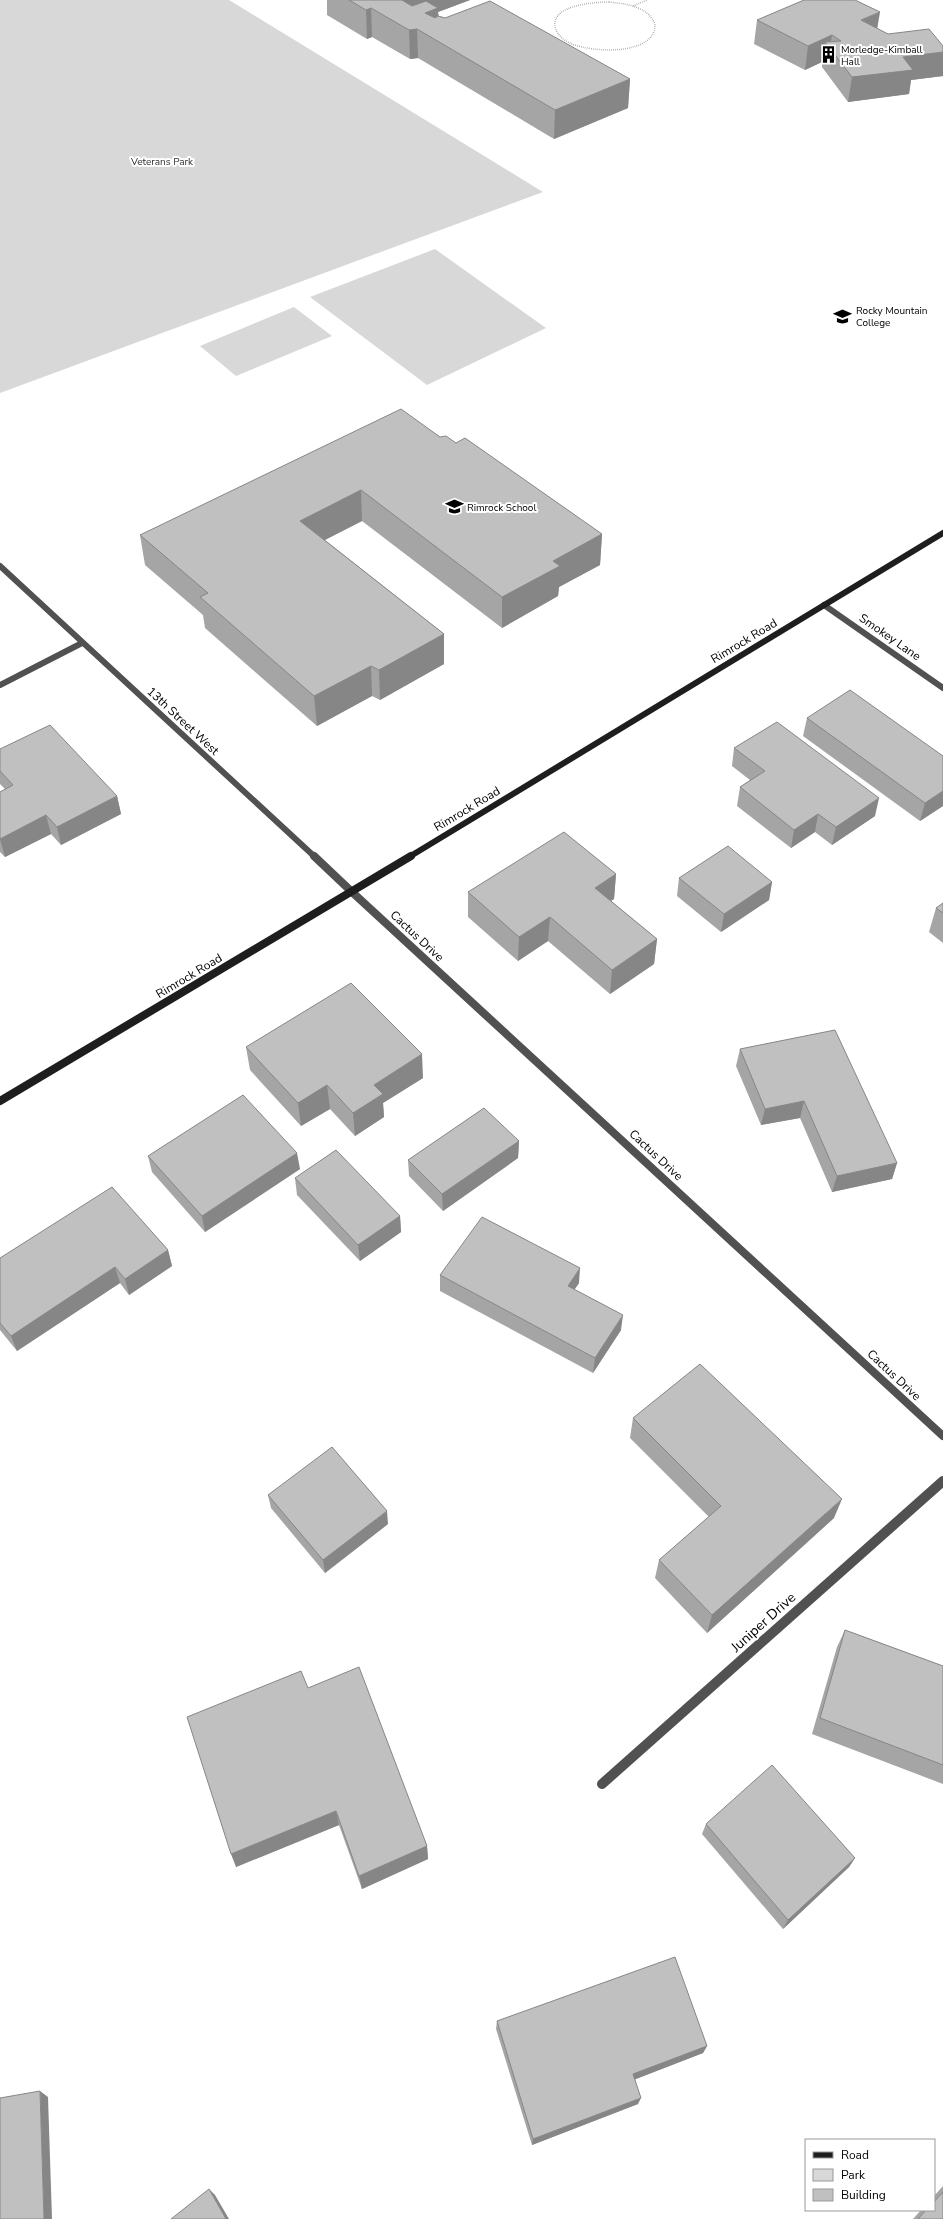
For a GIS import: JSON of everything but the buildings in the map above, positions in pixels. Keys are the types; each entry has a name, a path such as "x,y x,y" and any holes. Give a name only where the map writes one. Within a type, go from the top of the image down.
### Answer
{"main road":[{"name":"Rimrock Road","path":"0,1101 352,892 943,533"}],"street":[{"name":"13th Street West","path":"0,566 352,892"},
{"name":"Smokey Lane","path":"824,605 943,688"},
{"path":"0,685 82,643"},
{"name":"Cactus Drive","path":"352,892 943,1436"},
{"name":"Juniper Drive","path":"602,1784 943,1481"}],"path":[{"path":"632,6 650,14 657,22 657,30 652,37 642,44 628,48 612,50 578,46 565,40 557,33 554,25 557,17 576,5 608,2 632,6 647,0"}],"green space":[{"name":"Veterans Park","path":"0,0 229,0 543,192 0,393"},
{"path":"435,249 546,328 427,385 310,297"},
{"path":"294,307 332,336 236,376 200,346"}],"place":[{"name":"Morledge-Kimball Hall","path":"828,55"},
{"name":"Rocky Mountain College","path":"843,316"},
{"name":"Rimrock School","path":"454,507"}]}
